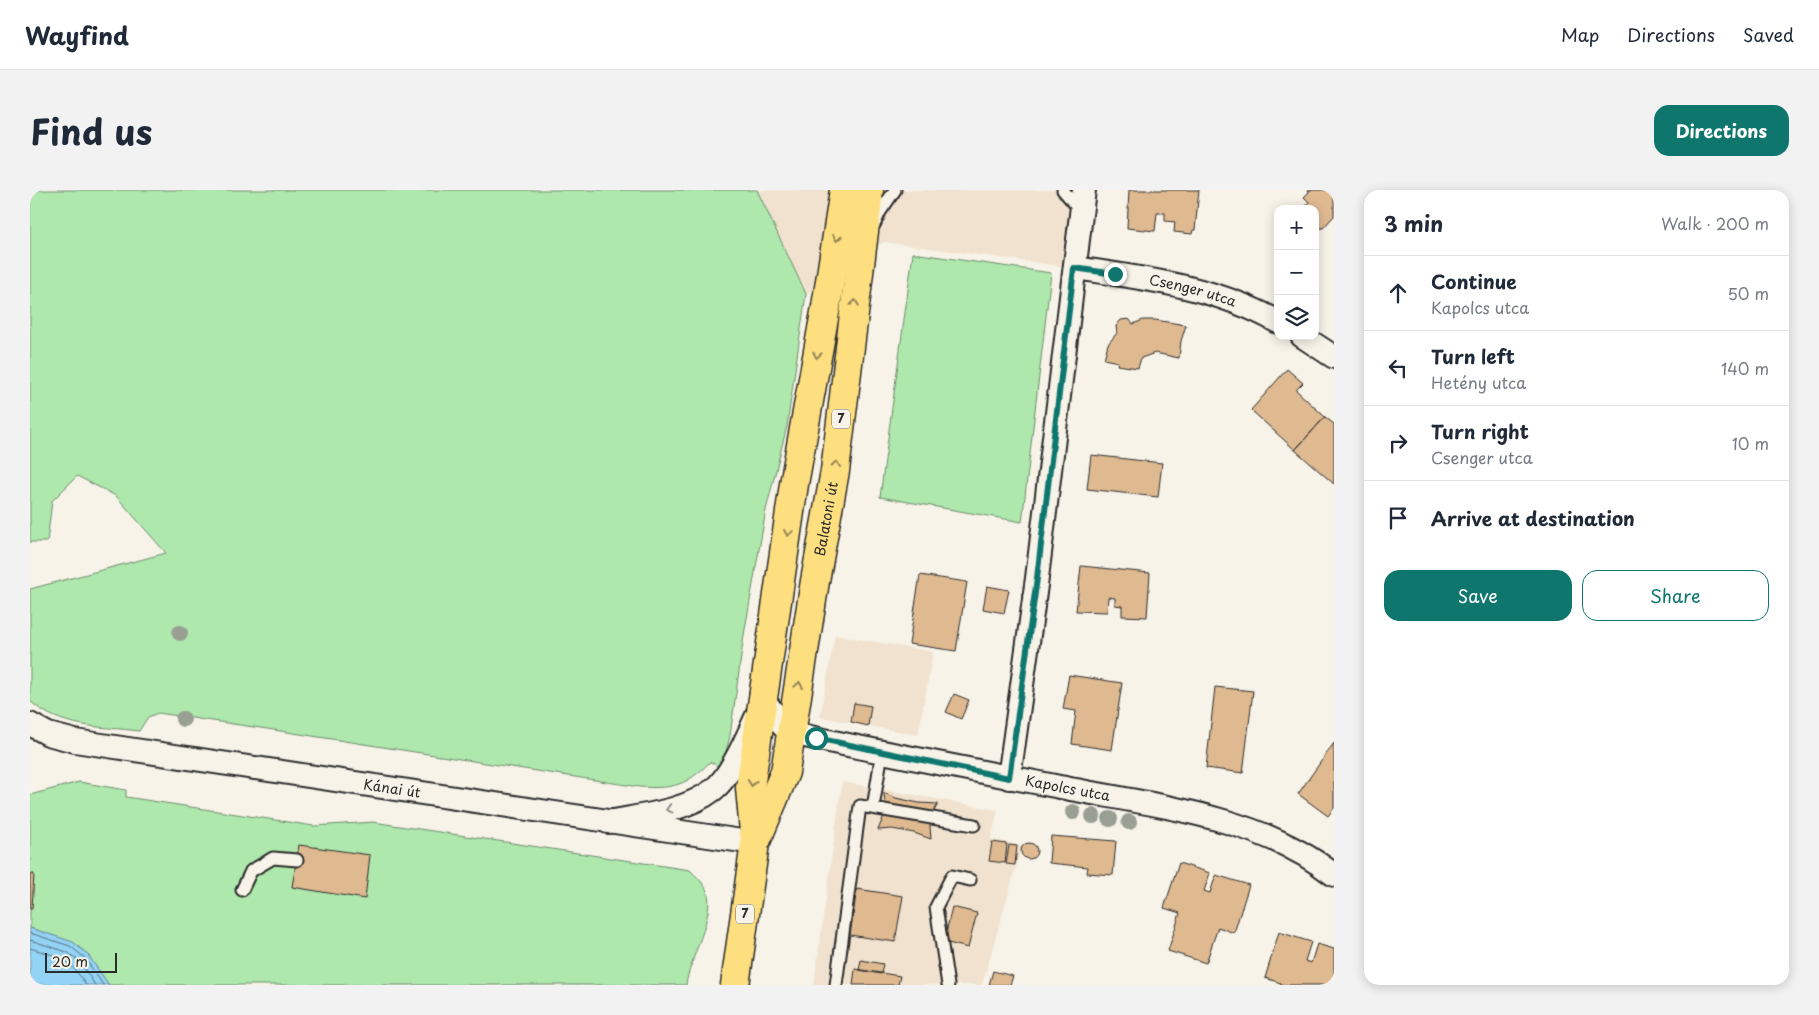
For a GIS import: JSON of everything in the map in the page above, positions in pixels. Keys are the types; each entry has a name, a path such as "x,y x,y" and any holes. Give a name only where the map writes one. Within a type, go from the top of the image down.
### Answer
{"main road":[{"name":"Balatoni út","path":"735,985 755,842 750,788 794,484 826,307 844,190"},
{"name":"Balatoni út","path":"755,842 785,772 815,581 835,471 869,190"}],"street":[{"path":"1009,778 1037,578 1082,200"},
{"name":"Csenger utca","path":"1074,268 1180,286 1223,298 1259,311 1274,320"},
{"path":"1308,340 1334,357"},
{"path":"608,822 652,814 686,805 714,790 736,760 764,700 783,726 791,733"},
{"name":"Kánai út","path":"30,724 48,734 75,741 608,822 755,842"},
{"name":"Kapolcs utca","path":"791,733 1009,778 1201,814 1252,830 1314,859 1334,875"}],"lane":[{"path":"860,257 880,212 895,190"},
{"path":"1064,190 1082,200"},
{"path":"873,808 882,752"},
{"path":"836,985 860,806 974,825"},
{"path":"242,890 251,871 273,858 297,860"},
{"path":"948,985 936,907 952,876 970,880"}],"shaded area":[{"path":"757,190 1084,190 1075,268 884,242 806,294"},
{"path":"835,635 933,652 918,735 820,717"},
{"path":"842,782 998,810 991,839 1022,846 982,985 814,985"}],"green space":[{"path":"30,190 757,190 806,294 787,426 766,510 744,635 730,736 720,767 710,762 694,776 678,784 661,787 639,787 158,713 148,717 139,731 96,727 55,717 30,701 30,589 166,553 116,496 77,476 52,501 47,542 30,542"},
{"path":"913,253 1051,273 1022,522 880,497"},
{"path":"79,782 126,790 126,797 314,826 373,822 690,870 707,891 709,901 708,912 686,985 109,985 88,955 73,942 30,928 30,795"}],"water":[{"path":"30,928 73,942 88,955 109,985 30,985"}],"building":[{"path":"1129,190 1199,190 1195,230 1193,230 1192,234 1174,232 1175,222 1165,221 1165,213 1157,213 1155,231 1127,228"},
{"path":"1308,190 1334,190 1334,216 1323,228 1319,228 1319,205 1306,205 1309,202 1304,197 1309,192"},
{"path":"1129,319 1133,324 1143,320 1155,320 1186,325 1181,341 1179,358 1155,353 1141,358 1138,368 1117,365 1118,362 1104,359 1108,344 1117,333 1116,326 1121,320"},
{"path":"1287,369 1303,383 1296,390 1325,417 1295,450 1251,410"},
{"path":"1325,417 1334,424 1334,484 1295,450"},
{"path":"1091,455 1162,463 1158,497 1087,489"},
{"path":"1081,566 1150,573 1147,617 1122,616 1122,606 1115,605 1115,598 1108,597 1107,612 1076,611"},
{"path":"920,575 967,582 956,651 909,644"},
{"path":"987,586 1009,590 1004,613 983,609"},
{"path":"1069,675 1122,683 1112,750 1072,744 1076,711 1063,709"},
{"path":"1215,687 1253,691 1243,773 1206,768"},
{"path":"954,694 969,700 961,719 946,712"},
{"path":"854,703 871,706 868,726 851,722"},
{"path":"1334,743 1334,808 1328,816 1298,794"},
{"path":"884,793 896,798 919,803 938,804 932,815 931,839 914,833 892,829 878,830 885,806"},
{"path":"1051,836 1116,841 1113,875 1087,873 1088,867 1049,863"},
{"path":"992,842 1007,844 1005,863 989,861"},
{"path":"1029,843 1035,845 1037,851 1035,857 1029,859 1023,857 1021,851 1023,845"},
{"path":"299,845 370,855 365,899 292,887"},
{"path":"1009,845 1017,846 1015,865 1006,864"},
{"path":"1179,863 1210,873 1204,891 1210,893 1216,875 1249,885 1234,933 1218,927 1206,963 1168,951 1180,913 1164,908"},
{"path":"30,874 34,874 32,909 30,909"},
{"path":"857,889 903,896 895,942 850,935"},
{"path":"952,907 977,913 968,948 944,942"},
{"path":"1279,932 1311,942 1305,961 1311,963 1317,944 1334,949 1334,985 1280,985 1281,983 1265,978"},
{"path":"861,960 883,964 881,974 859,970"},
{"path":"855,969 900,976 898,985 853,985"},
{"path":"993,971 1013,976 1010,985 989,985"}],"route":[{"path":"816,738 1009,778 1037,578 1074,268 1115,274"}]}
